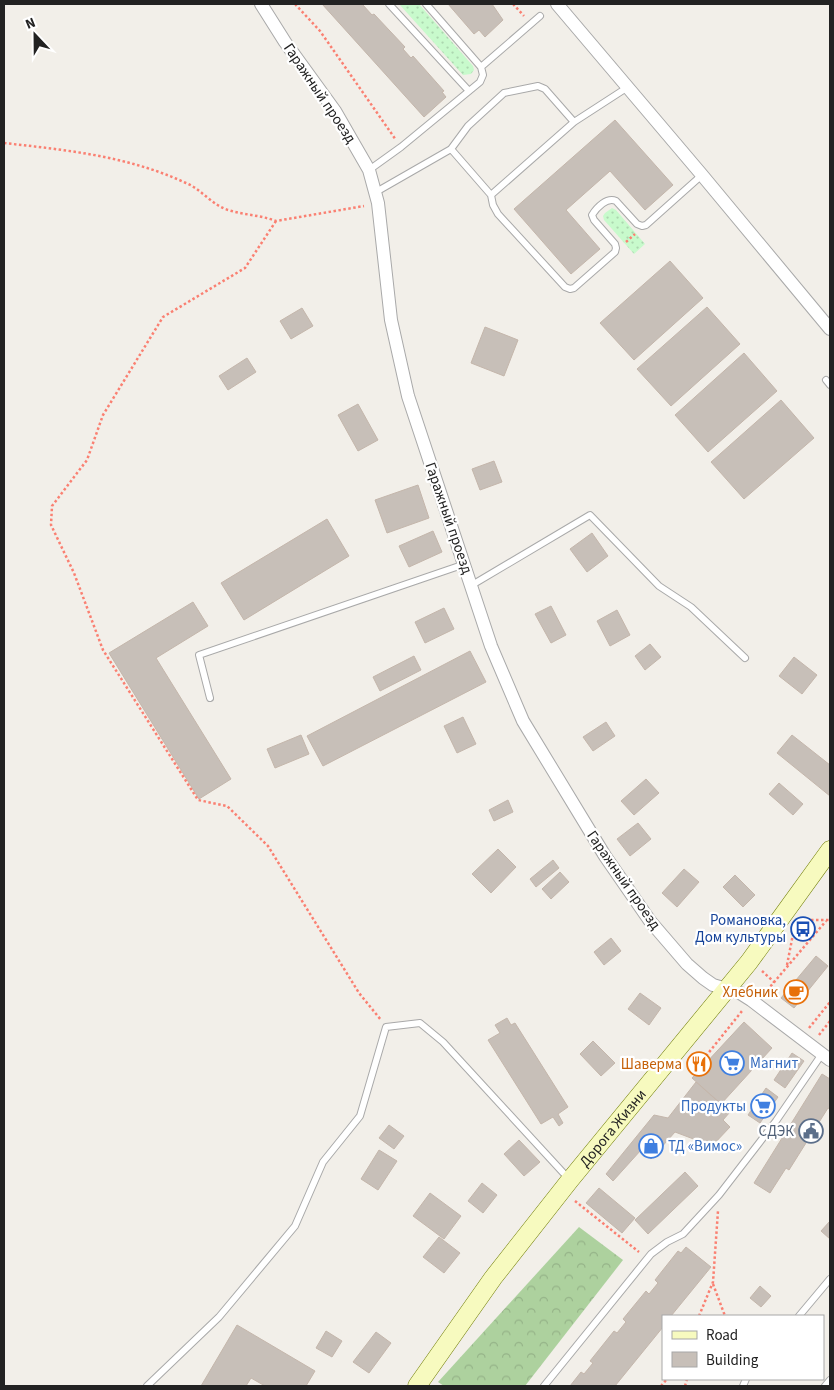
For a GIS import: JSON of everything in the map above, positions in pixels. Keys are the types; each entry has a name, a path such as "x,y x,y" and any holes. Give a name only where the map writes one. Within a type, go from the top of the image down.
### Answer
{"main road":[{"name":"Дорога Жизни","path":"417,1386 493,1278 566,1185 749,962 830,850"}],"street":[{"name":"Гаражный проезд","path":"261,4 285,42 335,111 369,170 377,198 391,320 408,396 491,646 523,721 605,856 650,921 687,964 713,985 740,993 751,1000 826,1057"},
{"path":"557,4 830,329"}],"lane":[{"path":"389,4 469,91"},
{"path":"369,170 401,147 480,82 481,67 426,4"},
{"path":"481,67 540,16"},
{"path":"377,198 451,148 468,126 504,93 538,86 545,89 574,122"},
{"path":"492,195 574,122 628,87"},
{"path":"451,148 492,195 493,205 498,214 565,287 570,289 574,288 615,252 615,244 594,220 592,215 607,200 612,199 616,201 637,224 646,225 702,175"},
{"path":"472,585 590,514 660,586 691,607 745,658"},
{"path":"210,698 199,655 465,564"},
{"path":"147,1386 219,1317 296,1226 323,1162 360,1116 386,1027 420,1023 443,1042 566,1185"},
{"path":"544,1386 651,1254 667,1242 683,1234 719,1195 826,1057"},
{"path":"800,1315 830,1280"},
{"path":"826,1386 830,1380"}],"path":[{"path":"295,4 320,31 401,147"},
{"path":"513,4 531,24"},
{"path":"4,143 87,153 134,163 188,183 226,209 266,217 276,221 377,198"},
{"path":"276,221 245,268 163,317 103,415 86,460 52,506 51,525 74,573 103,650 198,800 227,806 268,846 359,993 386,1027"},
{"path":"616,248 620,247 640,230 642,226"},
{"path":"800,920 830,920"},
{"path":"764,995 826,921"},
{"path":"787,967 794,928"},
{"path":"758,969 774,982"},
{"path":"806,1042 830,1002"},
{"path":"706,1056 742,1011"},
{"path":"806,1042 830,1022"},
{"path":"706,1045 711,1049"},
{"path":"566,1185 634,1248"},
{"path":"699,1315 713,1282 718,1232 719,1195"},
{"path":"713,1282 725,1315"}],"green space":[{"path":"399,4 419,4 473,66 474,70 471,74 463,75"},
{"path":"612,208 616,210 645,244 634,254 604,220 603,216 605,213"},
{"path":"579,1227 623,1260 525,1386 444,1386 438,1382"}],"building":[{"path":"322,4 365,4 363,5 372,15 374,14 405,47 403,49 411,58 413,56 444,91 442,92 446,97 424,117"},
{"path":"448,4 492,4 503,20 485,37 479,30 474,34"},
{"path":"615,120 673,185 645,210 610,171 566,210 600,249 571,274 514,209"},
{"path":"670,261 703,298 634,360 600,323"},
{"path":"707,307 740,344 671,406 637,369"},
{"path":"302,308 313,326 291,339 280,321"},
{"path":"485,327 518,340 504,376 471,363"},
{"path":"744,353 777,391 708,452 675,415"},
{"path":"247,358 256,372 228,390 219,376"},
{"path":"781,400 814,438 744,499 711,462"},
{"path":"358,404 378,440 358,451 338,415"},
{"path":"494,461 502,482 480,490 472,469"},
{"path":"418,485 429,518 387,533 375,500"},
{"path":"327,519 349,556 244,620 221,583"},
{"path":"433,531 442,552 409,567 399,546"},
{"path":"592,533 608,556 587,572 570,549"},
{"path":"193,602 208,626 156,658 231,779 199,799 109,653"},
{"path":"551,606 566,635 551,643 535,614"},
{"path":"444,608 454,629 425,643 415,622"},
{"path":"617,610 630,635 610,646 597,621"},
{"path":"650,644 661,657 645,670 635,656"},
{"path":"470,651 486,682 323,766 307,736"},
{"path":"414,656 421,670 380,691 373,677"},
{"path":"794,657 817,675 802,694 779,676"},
{"path":"463,717 476,744 457,753 444,726"},
{"path":"606,722 615,736 593,751 583,737"},
{"path":"301,735 309,754 275,768 267,749"},
{"path":"792,735 830,765 830,796 777,753"},
{"path":"646,779 659,793 634,815 621,801"},
{"path":"779,783 803,804 793,815 769,794"},
{"path":"508,800 513,812 494,821 489,810"},
{"path":"638,823 651,839 630,856 617,839"},
{"path":"498,849 516,867 491,893 472,874"},
{"path":"553,860 559,868 536,887 530,879"},
{"path":"684,869 699,882 677,907 662,893"},
{"path":"560,872 569,882 551,899 542,889"},
{"path":"735,875 755,895 743,907 723,887"},
{"path":"611,938 621,951 604,965 594,952"},
{"path":"816,956 828,966 794,1008 781,998"},
{"path":"640,993 661,1008 649,1025 628,1009"},
{"path":"507,1018 511,1025 515,1023 568,1107 558,1114 563,1123 559,1126 553,1117 541,1124 488,1040 500,1033 495,1025"},
{"name":"Магнит","path":"744,1022 772,1048 721,1104 692,1078"},
{"path":"593,1041 615,1063 601,1076 580,1054"},
{"path":"792,1053 804,1061 785,1088 774,1080"},
{"path":"822,1074 830,1079 830,1109 828,1108 789,1170 786,1168 770,1193 754,1183"},
{"path":"696,1082 730,1112 723,1120 730,1127 712,1146 675,1132 651,1159 641,1150 613,1181 606,1174 654,1115 668,1118"},
{"name":"Продукты","path":"766,1088 778,1097 760,1123 748,1115"},
{"path":"389,1125 404,1136 394,1149 379,1138"},
{"path":"519,1140 540,1162 524,1176 504,1154"},
{"path":"379,1150 397,1161 378,1190 361,1179"},
{"path":"685,1172 698,1186 648,1234 635,1220"},
{"path":"482,1183 497,1195 483,1213 468,1201"},
{"path":"599,1188 635,1218 622,1233 586,1203"},
{"path":"430,1193 461,1216 444,1239 413,1216"},
{"path":"830,1221 830,1239 821,1231"},
{"path":"439,1237 460,1253 444,1273 423,1257"},
{"path":"686,1247 711,1267 672,1315 662,1315 662,1328 615,1386 570,1386 581,1372 584,1374 593,1363 590,1361 614,1331 617,1333 626,1322 623,1319 646,1291 649,1294 658,1283 655,1280 678,1251 681,1253"},
{"path":"760,1286 771,1296 761,1307 750,1298"},
{"path":"237,1325 315,1371 306,1386 265,1386 251,1378 246,1386 201,1386"},
{"path":"326,1331 342,1341 332,1357 316,1348"},
{"path":"376,1332 391,1343 369,1373 353,1362"}],"place":[{"name":"Романовка, Дом культуры","path":"803,929"},
{"name":"Хлебник","path":"796,992"},
{"name":"Магнит","path":"732,1063"},
{"name":"Шаверма","path":"699,1064"},
{"name":"Продукты","path":"763,1106"},
{"name":"СДЭК","path":"811,1131"},
{"name":"ТД «Вимос»","path":"651,1146"}]}
